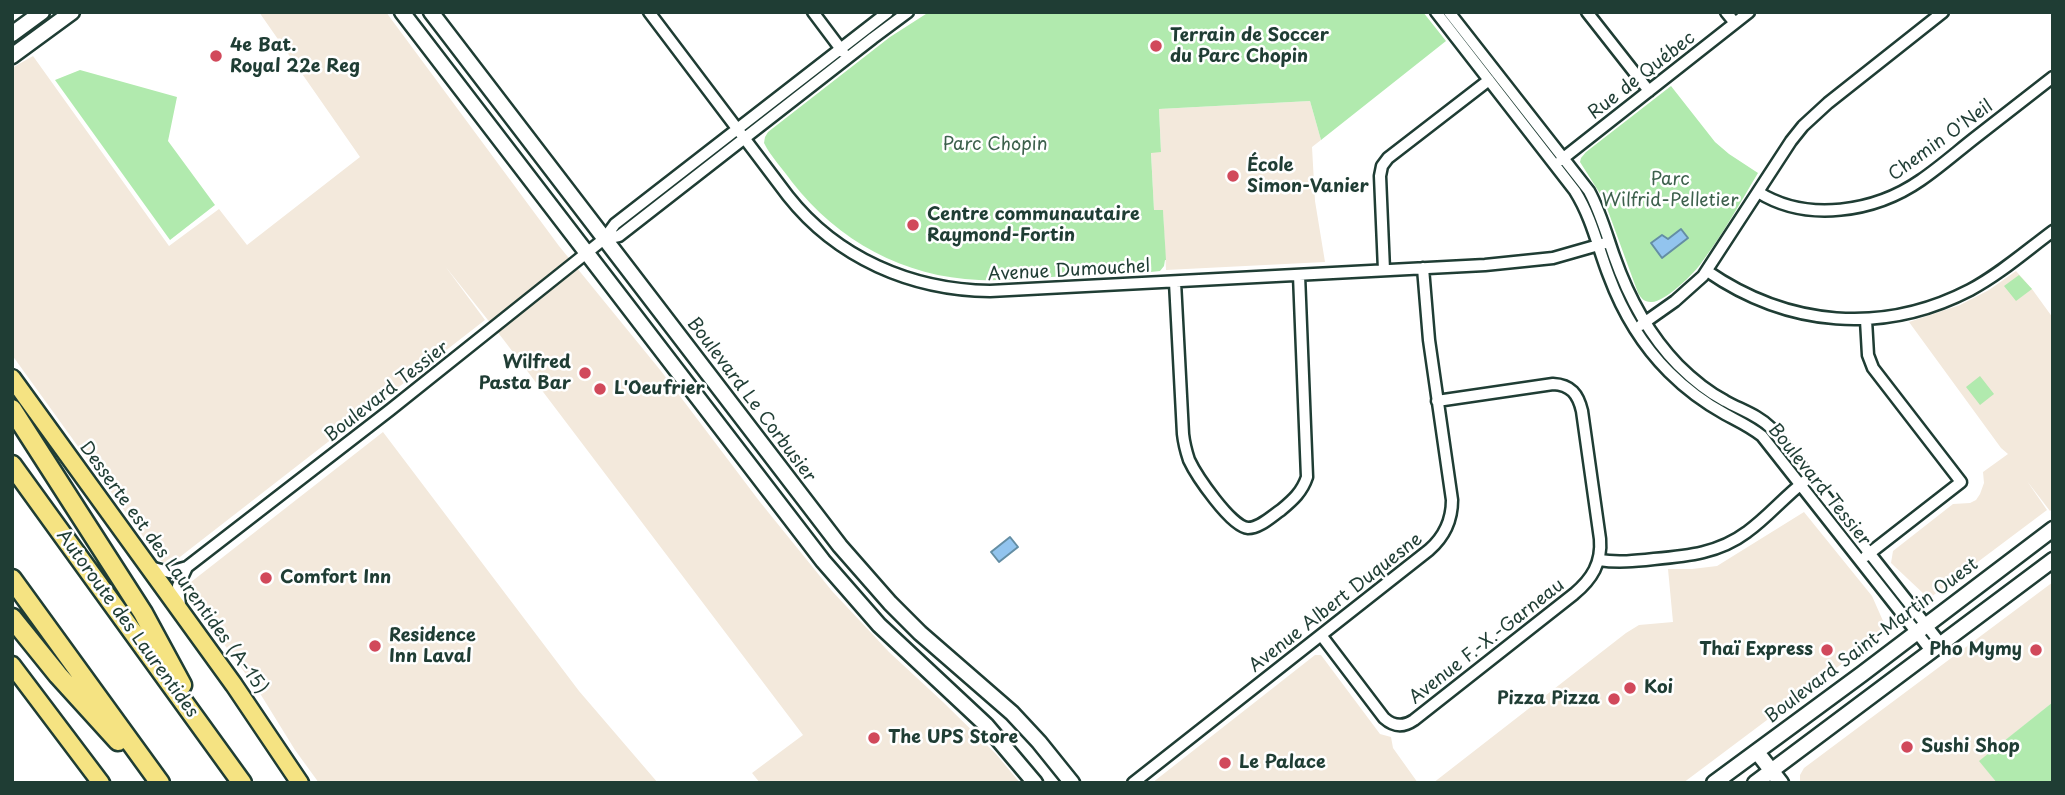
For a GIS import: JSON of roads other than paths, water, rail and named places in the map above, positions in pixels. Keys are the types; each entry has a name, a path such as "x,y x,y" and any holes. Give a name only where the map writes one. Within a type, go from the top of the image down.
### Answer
{"highway":[{"path":"12,409 144,613 210,738"},
{"name":"Autoroute des Laurentides","path":"12,465 242,783"},
{"path":"12,579 158,783"},
{"path":"12,618 58,675 158,783"}],"main road":[{"name":"Desserte est des Laurentides (A-15)","path":"12,378 234,685 300,783"},
{"path":"12,665 100,783"}],"street":[{"path":"12,34 42,12"},
{"path":"12,56 72,12"},
{"path":"402,12 840,582 879,625 986,725 1035,783"},
{"name":"Boulevard Le Corbusier","path":"431,12 857,566 920,633 1003,704 1039,742 1072,783"},
{"name":"Avenue Dumouchel","path":"649,12 794,203 818,228 859,258 901,276 944,288 975,291 1498,265 1564,255 1604,244"},
{"path":"813,12 844,53"},
{"name":"Boulevard Tessier","path":"604,239 619,236 745,138 888,12"},
{"name":"Boulevard Tessier","path":"187,567 390,410 604,239 615,224 738,128 844,53 908,12"},
{"name":"Boulevard Tessier","path":"1436,12 1489,80 1559,161"},
{"name":"Boulevard Tessier","path":"1449,12 1559,161 1629,294 1640,326 1655,355 1676,379 1709,404 1758,432 1805,481 1936,648"},
{"path":"1587,12 1649,91"},
{"path":"1726,12 1735,23"},
{"name":"Rue de Québec","path":"1559,161 1749,12"},
{"path":"1640,326 1692,288 1707,271 1791,141 1819,111 1943,12"},
{"name":"Chemin O'Neil","path":"1758,192 1784,205 1807,209 1847,208 1885,199 1921,181 2053,78"},
{"path":"1384,270 1380,179 1382,166 1388,158 1489,80"},
{"path":"1707,271 1742,292 1791,311 1825,318 1866,320 1913,312 1961,294 1997,273 2053,231"},
{"name":"Avenue Albert Duquesne","path":"1133,783 1433,547 1447,528 1452,500 1426,313 1423,268"},
{"path":"1175,282 1186,452 1194,468 1228,515 1238,524 1249,528 1262,523 1294,498 1303,489 1307,477 1299,275"},
{"path":"1865,557 1961,482 1873,368 1868,355 1866,320"},
{"path":"1437,401 1549,385 1563,385 1572,389 1582,411 1600,539 1599,560 1635,561 1688,556 1720,547 1750,530 1805,481"},
{"name":"Boulevard Saint-Martin Ouest","path":"1714,783 2053,529"},
{"name":"Avenue F.-X.-Garneau","path":"1321,635 1387,720 1396,725 1406,724 1574,594 1591,576 1599,560"},
{"path":"1742,763 1756,782 2053,560"},
{"path":"148,566 169,572 187,567"},
{"path":"181,612 178,586 187,567"},
{"path":"1757,752 1781,783"}],"water":[{"path":"1681,229 1688,238 1662,258 1651,243 1662,235 1668,239"},
{"path":"1010,537 1018,547 999,562 991,552"}],"place":[{"name":"Terrain de Soccer du Parc Chopin","path":"1156,46"},
{"name":"4e Bat. Royal 22e Reg","path":"216,56"},
{"name":"École Simon-Vanier","path":"1233,176"},
{"name":"Centre communautaire Raymond-Fortin","path":"913,225"},
{"name":"Wilfred Pasta Bar","path":"585,373"},
{"name":"L'Oeufrier","path":"600,389"},
{"name":"Comfort Inn","path":"266,578"},
{"name":"Residence Inn Laval","path":"375,646"},
{"name":"Thaï Express","path":"1827,650"},
{"name":"Pho Mymy","path":"2036,650"},
{"name":"Koi","path":"1630,688"},
{"name":"Pizza Pizza","path":"1614,699"},
{"name":"The UPS Store","path":"874,738"},
{"name":"Sushi Shop","path":"1907,747"},
{"name":"Le Palace","path":"1225,763"}],"park label":[{"name":"Parc Chopin","path":"995,145"},
{"name":"Parc Wilfrid-Pelletier","path":"1670,190"}]}
